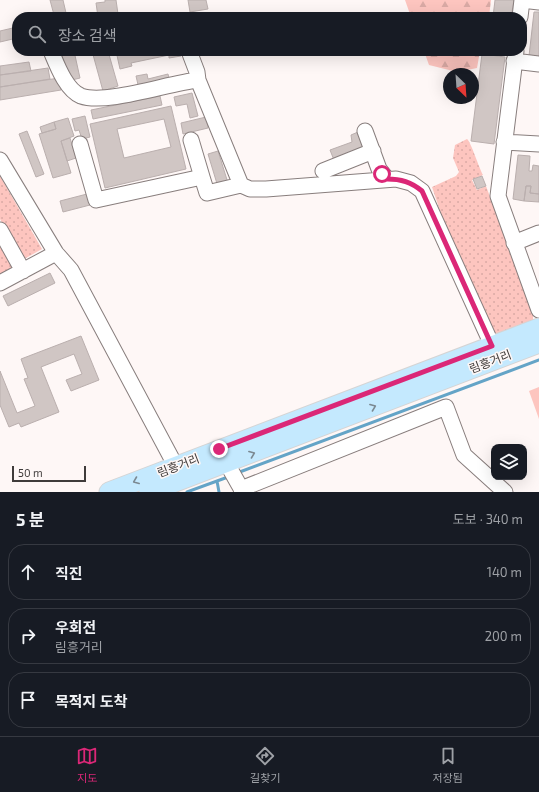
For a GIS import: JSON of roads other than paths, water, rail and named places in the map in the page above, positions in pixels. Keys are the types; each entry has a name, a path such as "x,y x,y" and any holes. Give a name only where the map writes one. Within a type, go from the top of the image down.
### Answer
{"main road":[{"name":"림흥거리","path":"109,492 179,472 495,352 539,328"},
{"name":"림흥거리","path":"495,352 539,342"},
{"name":"림흥거리","path":"149,492 179,472"}],"street":[{"path":"521,12 522,0 539,2"},
{"path":"53,56 66,83 81,96 106,98 198,80"},
{"path":"191,56 197,72 198,80 241,185"},
{"path":"538,302 514,243 498,196 515,56 539,64"},
{"path":"365,132 379,169 387,179"},
{"path":"191,140 207,193 241,185 250,189 266,189 387,179 396,179 411,183 422,191 495,352"},
{"path":"504,142 539,144"},
{"path":"80,144 96,200 202,177"},
{"path":"323,171 372,151"},
{"path":"0,160 56,253 71,270 179,472"},
{"path":"0,230 23,271"},
{"path":"514,243 539,233"},
{"path":"0,283 56,253"},
{"path":"222,456 242,490 446,407 464,455 505,492"}],"waterway":[{"path":"237,473 539,360"},
{"path":"187,492 228,477"},
{"path":"217,481 219,492"}]}
